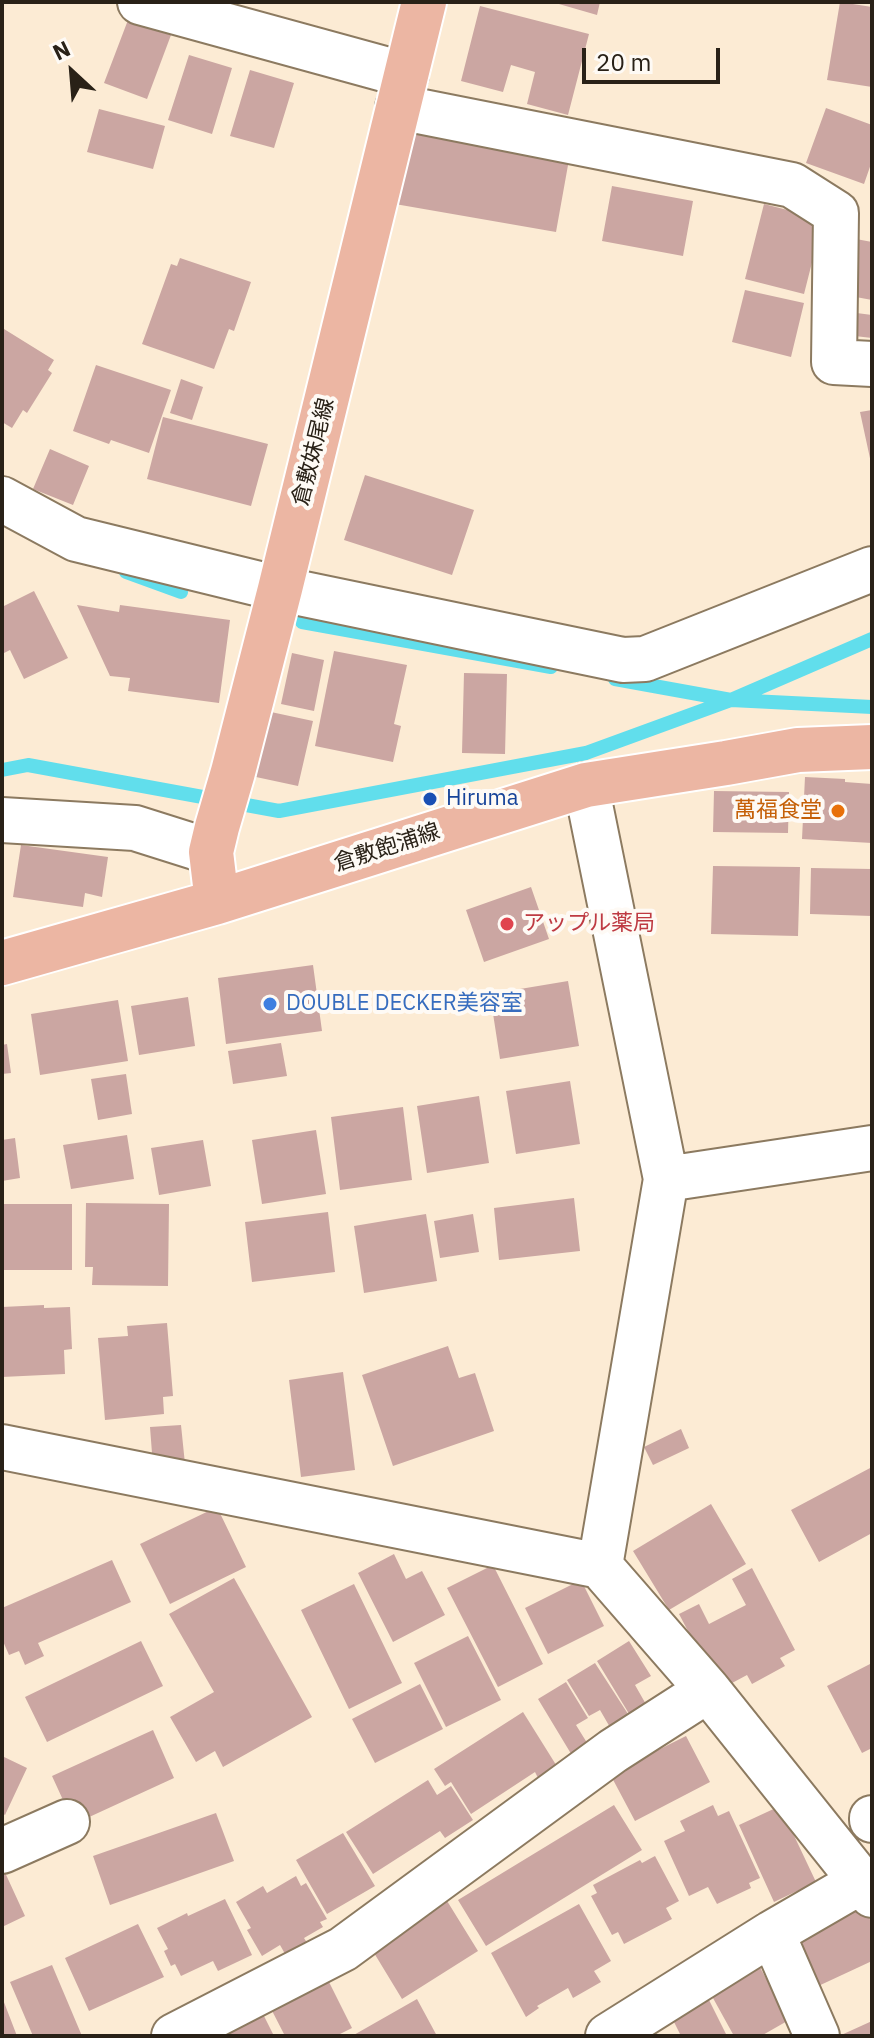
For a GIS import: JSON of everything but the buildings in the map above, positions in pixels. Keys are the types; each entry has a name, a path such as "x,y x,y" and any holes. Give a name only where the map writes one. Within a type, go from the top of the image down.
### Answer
{"main road":[{"name":"倉敷妹尾線","path":"217,902 214,840 280,589 424,2"},
{"name":"倉敷飽浦線","path":"2,963 217,902 586,785 798,750 872,747"}],"street":[{"path":"140,2 402,91 792,185 836,213 834,362 872,364"},
{"path":"2,499 76,539 280,589 623,660 645,659 872,569"},
{"path":"586,785 666,1179 600,1566"},
{"path":"2,820 135,828 214,840"},
{"path":"666,1179 872,1148"},
{"path":"2,1447 600,1566 708,1690 866,1888 772,1933 608,2036"},
{"path":"174,2036 343,1949 613,1751 708,1690"},
{"path":"2,1851 67,1822"},
{"path":"772,1933 817,2036"}],"waterway":[{"path":"126,572 181,592"},
{"path":"302,622 551,667"},
{"path":"2,770 28,765 279,811 586,753 731,700 872,639"},
{"path":"615,679 731,700 872,707"}],"place":[{"name":"Hiruma","path":"430,799"},
{"name":"萬福食堂","path":"838,811"},
{"name":"アップル薬局","path":"507,924"},
{"name":"DOUBLE DECKER美容室","path":"270,1004"}]}
